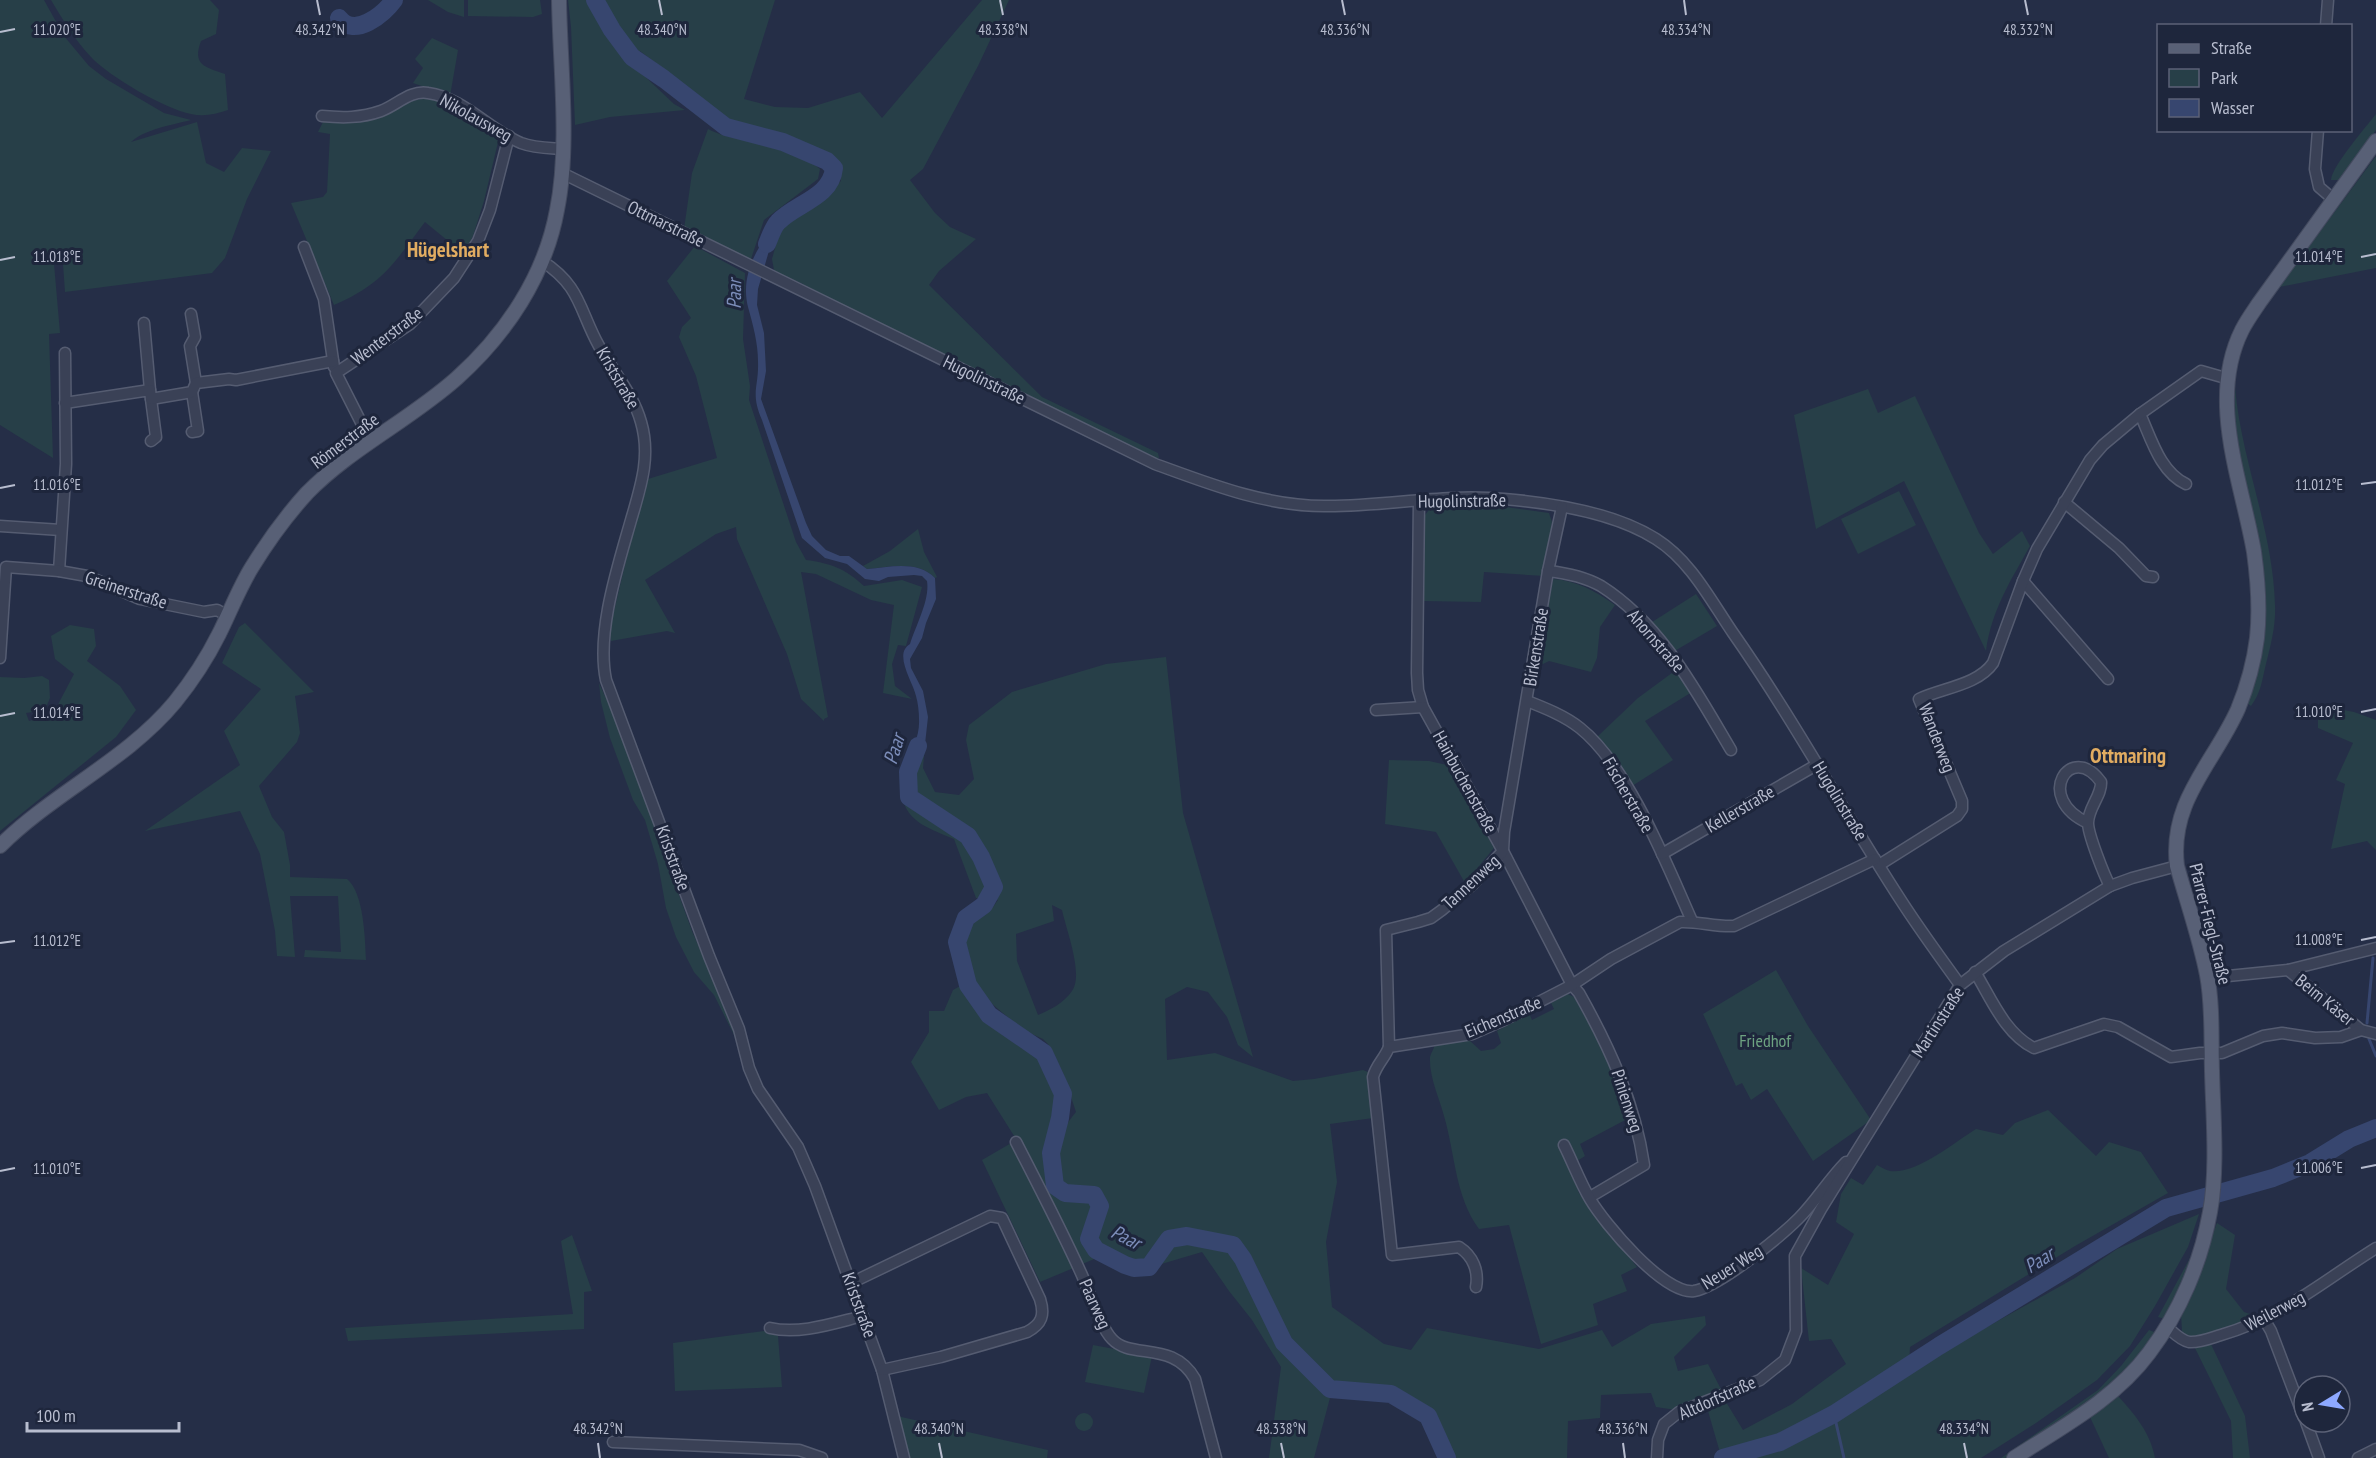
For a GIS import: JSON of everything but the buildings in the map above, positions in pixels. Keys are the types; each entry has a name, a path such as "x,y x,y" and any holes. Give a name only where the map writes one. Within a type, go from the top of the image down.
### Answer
{"main road":[{"name":"Römerstraße","path":"0,846 146,730 173,704 196,673 252,567 307,493 456,379 496,339 532,284 542,261 557,210 562,173 559,0"},
{"name":"Pfarrer-Fiegl-Straße","path":"2014,1458 2098,1404 2137,1366 2167,1327 2187,1289 2202,1245 2211,1210 2214,1161 2208,978 2177,866 2176,834 2185,804 2198,776 2238,709 2250,671 2256,641 2258,591 2254,553 2232,449 2228,415 2229,379 2242,331 2259,303 2376,141"}],"street":[{"path":"2326,24 2328,0"},
{"name":"Nikolausweg","path":"322,116 349,118 365,116 382,111 417,93 426,92 455,102 522,143 562,149"},
{"path":"2318,132 2315,170 2319,187 2332,199"},
{"name":"Wenterstraße","path":"336,373 410,324 454,278 478,241 490,210 509,136"},
{"name":"Ottmarstraße","path":"562,173 770,276"},
{"name":"Wenterstraße","path":"304,247 324,299 336,373 371,442"},
{"name":"Kriststraße","path":"542,261 561,274 578,295 599,347 632,398 642,422 645,440 646,462 643,480 621,557 604,633 602,656 606,680 709,956 739,1029 749,1068 758,1089 798,1147 815,1186 882,1370 904,1458"},
{"name":"Hugolinstraße","path":"770,276 1155,464 1235,492 1286,503 1324,506 1453,498 1502,498 1562,507 1639,530 1669,549 1703,588 1818,764 1877,862 1960,985"},
{"path":"191,314 195,337 190,346 199,431"},
{"path":"144,323 156,436 151,441"},
{"path":"59,571 66,464 65,353"},
{"name":"Wenterstraße","path":"194,388 229,379 236,380 333,362"},
{"name":"Wanderweg","path":"1877,862 1957,816 1962,809 1962,801 1919,699 1969,681 1988,671 1994,663 2023,581 2037,549 2078,477 2097,452 2140,414 2201,371 2229,379"},
{"path":"65,404 194,388"},
{"path":"2140,414 2164,465 2175,479 2186,484"},
{"name":"Hainbuchenstraße","path":"1419,501 1417,674 1418,690 1423,707 1503,851 1572,986"},
{"path":"2064,502 2120,548 2146,576 2153,577"},
{"name":"Birkenstraße","path":"1512,788 1548,571 1562,507"},
{"path":"0,526 61,530"},
{"name":"Greinerstraße","path":"0,658 6,567 59,571 87,576 140,599 204,612 217,610 228,616"},
{"name":"Ahornstraße","path":"1548,571 1571,574 1600,586 1627,607 1677,662 1731,750"},
{"path":"2023,581 2108,679"},
{"name":"Fischerstraße","path":"1527,701 1548,709 1580,728 1604,752 1662,854 1692,921"},
{"path":"1376,710 1423,707"},
{"name":"Kellerstraße","path":"1662,854 1818,764"},
{"path":"2088,823 2070,811 2064,801 2059,783 2067,770 2082,768 2091,772 2102,782 2088,823 2103,872 2110,886"},
{"name":"Tannenweg","path":"1389,1047 1386,930 1431,918 1472,885 1503,851 1512,788"},
{"name":"Eichenstraße","path":"1389,1047 1472,1034 1572,986 1611,959 1680,922 1692,921 1718,926 1734,926 1877,862"},
{"name":"Martinstraße","path":"1821,1209 1960,985 2004,951 2110,886 2177,866"},
{"path":"2208,978 2288,970 2376,948"},
{"name":"Beim Käser","path":"2288,970 2361,1030 2376,1034"},
{"name":"Beim Käser","path":"1975,972 2010,1028 2026,1044 2034,1048 2104,1024 2118,1027 2171,1057 2222,1053 2263,1036 2282,1033 2315,1038 2341,1037 2361,1030"},
{"name":"Pinienweg","path":"1572,986 1595,1022 1618,1070 1641,1144 1644,1165 1590,1197"},
{"path":"1389,1047 1387,1053 1376,1065 1373,1077 1392,1255 1459,1247 1468,1253 1478,1274 1476,1287"},
{"name":"Paarweg","path":"1016,1142 1107,1331 1120,1345 1164,1355 1190,1370 1216,1458"},
{"name":"Neuer Weg","path":"1564,1145 1590,1197 1653,1273 1668,1284 1682,1290 1694,1291 1720,1279 1799,1218 1836,1172 1859,1149"},
{"name":"Altdorfstraße","path":"1657,1458 1658,1440 1664,1424 1679,1412 1760,1380 1785,1360 1796,1331 1795,1256 1821,1209"},
{"path":"851,1283 990,1216 1002,1218 1040,1299 1044,1311 1041,1320 1036,1327 1027,1332 941,1357 882,1370"},
{"name":"Weilerweg","path":"2167,1327 2179,1338 2190,1342 2203,1341 2247,1328 2287,1308 2376,1248"},
{"path":"770,1328 779,1330 811,1328 862,1316"},
{"path":"2264,1319 2271,1331 2292,1386"},
{"path":"2310,1434 2319,1458"},
{"path":"613,1443 799,1450 822,1458"},
{"path":"2358,1458 2376,1449"}],"green space":[{"path":"0,0 44,0 64,36 89,66 106,79 164,113 191,120 151,131 131,142 197,122 206,163 224,172 242,148 271,151 247,199 225,258 212,273 65,292 63,264 54,264 60,333 49,334 53,458 0,425"},
{"path":"51,0 210,0 219,10 216,34 201,41 198,55 199,60 206,67 225,74 228,110 210,115 191,114 167,106 124,83 91,57"},
{"path":"428,0 464,0 464,17 448,12"},
{"path":"468,0 540,0 542,14 533,17 468,16"},
{"path":"568,0 775,0 744,99 775,107 808,108 860,92 882,118 982,0 1009,0 978,66 923,169 910,180 935,213 950,227 976,239 939,271 929,285 1042,397 1158,453 1159,458 1153,458 777,273 774,270 772,259 779,234 793,215 821,199 841,181 835,164 825,155 777,135 735,124 640,51 636,68 674,104 685,110 610,117 575,125"},
{"path":"432,38 458,50 450,96 413,83 423,68 415,59"},
{"path":"426,98 444,100 496,133 499,138 473,236 464,254 425,222 386,271 365,289 334,305 291,203 323,197 327,192 330,134 318,132 324,120"},
{"path":"2376,114 2376,130 2342,176 2338,180 2331,180 2343,156"},
{"path":"708,129 724,135 782,148 820,169 818,179 764,220 751,259 684,229 692,173"},
{"path":"2376,156 2376,268 2279,287"},
{"path":"695,246 745,273 743,339 750,386 749,400 796,542 806,560 837,568 851,575 864,586 902,580 922,587 906,646 898,645 892,664 895,686 912,699 883,693 894,605 871,600 816,574 801,572 828,717 824,721 801,699 787,654 737,539 736,527 716,534 645,580 675,633 667,631 611,641 609,632 648,479 717,458 696,376 679,337 682,327 691,318 667,281"},
{"path":"2235,387 2238,414 2269,550 2275,605 2273,634 2262,681 2251,706 2247,703 2262,638 2234,431 2233,389"},
{"path":"1868,389 1878,413 1915,396 1979,533 1993,554 2022,531 2030,546 1997,609 1986,651 1904,481 1816,529 1794,415"},
{"path":"1899,491 1916,525 1858,554 1841,519"},
{"path":"1505,507 1549,513 1552,522 1544,576 1484,572 1481,602 1422,601 1425,515 1429,510"},
{"path":"918,529 924,552 937,577 912,567 867,569 863,566 890,551"},
{"path":"1553,579 1586,588 1615,605 1600,627 1597,658 1591,672 1549,661 1537,667"},
{"path":"1696,594 1717,626 1673,652 1649,624"},
{"path":"245,623 314,692 295,696 300,733 297,742 259,786 272,817 284,832 290,877 347,879 357,894 360,905 366,960 304,957 305,950 341,952 338,896 290,896 295,957 277,956 275,931 260,854 240,811 145,831 240,765 224,731 261,689 222,663 239,627"},
{"path":"70,625 94,629 96,646 87,661 120,686 136,710 116,737 0,831 0,677 42,676 49,680 50,698 45,710 26,713 29,721 53,714 74,674 55,659 51,636"},
{"path":"1166,657 1183,813 1253,1057 1238,1045 1227,1017 1208,992 1187,987 1165,999 1167,1060 1215,1053 1293,1081 1363,1070 1368,1072 1373,1118 1330,1124 1337,1182 1326,1242 1332,1307 1384,1344 1411,1350 1427,1328 1539,1349 1602,1330 1612,1347 1651,1324 1705,1316 1706,1325 1674,1357 1678,1371 1708,1364 1723,1393 1676,1410 1656,1407 1651,1393 1601,1395 1600,1418 1568,1421 1567,1458 1454,1458 1435,1420 1427,1409 1417,1402 1392,1391 1378,1388 1325,1385 1331,1394 1314,1458 1269,1458 1281,1367 1252,1320 1202,1252 1158,1265 1166,1249 1191,1240 1188,1230 1169,1231 1149,1256 1139,1262 1120,1257 1094,1240 1096,1230 1108,1205 1104,1196 1093,1188 1074,1187 1059,1182 1058,1145 1060,1137 1076,1112 1063,1073 1043,1039 1023,1030 985,998 972,983 966,962 962,940 968,924 993,907 998,900 976,898 954,839 921,824 909,813 902,796 901,780 904,768 906,764 913,770 925,744 923,768 935,792 959,795 974,779 966,740 969,725 1012,692 1106,664","holes":["1052,905 1062,910 1075,963 1075,984 1065,999 1038,1015 1017,961 1016,934 1054,921"]},
{"path":"1676,670 1692,692 1645,721 1673,760 1632,786 1597,737 1638,698"},
{"path":"599,683 615,718 692,931 729,1016 737,1041 714,995 694,972 676,937 666,908 658,864 645,820 633,800 610,738"},
{"path":"2318,705 2354,712 2376,720 2376,850 2367,841 2331,849 2345,784 2336,780 2353,743 2318,728"},
{"path":"1389,760 1429,761 1447,765 1494,848 1465,883 1436,832 1385,824"},
{"name":"Friedhof","path":"1776,970 1808,1026 1871,1120 1813,1161 1767,1089 1751,1100 1742,1083 1736,1086 1703,1014"},
{"path":"962,985 986,1016 1039,1054 1055,1095 1056,1115 1046,1139 1051,1184 1060,1194 1092,1200 1095,1211 1086,1235 1089,1245 1099,1257 1080,1265 1016,1139 987,1093 966,1097 939,1110 911,1062 929,1032 929,1011 944,1011 953,990"},
{"path":"1568,994 1574,997 1605,1052 1629,1118 1580,1144 1585,1156 1569,1166 1579,1193 1637,1267 1621,1275 1627,1291 1593,1304 1598,1325 1541,1344 1509,1225 1479,1229 1465,1203 1433,1079 1430,1057 1435,1045 1469,1040 1481,1051 1494,1049 1501,1043 1497,1031 1529,1013 1532,1020 1554,1009 1551,1003"},
{"path":"2048,1110 2096,1156 2109,1142 2141,1152 2168,1193 2075,1246 1910,1347 1909,1365 1842,1409 1797,1433 1721,1456 1708,1411 1726,1402 1743,1430 1792,1404 1846,1364 1831,1339 1809,1341 1801,1268 1828,1285 1854,1234 1836,1222 1841,1194 1851,1178 1863,1185 1877,1165 1890,1171 1912,1168 1976,1129 2003,1135 2015,1123"},
{"path":"1013,1142 1076,1267 1040,1282 982,1160"},
{"path":"2199,1214 2188,1247 2130,1346 2097,1380 1981,1458 1747,1458 1795,1444 1942,1352 2075,1278 2117,1249"},
{"path":"2217,1223 2235,1235 2226,1289 2244,1312 2259,1317 2190,1342 2182,1331 2181,1315"},
{"path":"572,1235 592,1291 584,1292 584,1329 348,1341 345,1328 573,1314 561,1241"},
{"path":"2197,1245 2190,1269 2165,1319 2158,1317"},
{"path":"2149,1330 2154,1332 2155,1336 2129,1368 2102,1395 2013,1458 2001,1458 2098,1390 2121,1366"},
{"path":"764,1331 778,1336 782,1387 675,1391 673,1343"},
{"path":"2210,1342 2245,1416 2250,1458 2233,1458 2231,1421 2194,1346"},
{"path":"1093,1345 1152,1356 1144,1393 1085,1382"},
{"path":"2118,1396 2146,1432 2155,1458 2109,1458 2090,1417"},
{"path":"1084,1413 1090,1416 1093,1422 1090,1428 1084,1431 1078,1428 1075,1422 1078,1416"},
{"path":"897,1416 1048,1450 1047,1458 907,1458"}],"water":[{"path":"386,4 392,10 383,21 372,28 345,29 336,21 342,15 348,20 370,17"},
{"path":"777,223 758,289 757,305 764,333 766,371 761,399 806,523 812,536 826,550 840,556 849,556 867,569 912,567 928,572 935,578 936,599 922,638 910,659 911,668 923,691 928,717 925,744 913,771 906,764 917,737 919,710 903,654 910,644 922,612 927,581 922,576 914,575 888,577 879,581 865,579 847,564 825,558 802,538 756,403 758,354 748,307 746,284 748,272 757,251"}],"waterway":[{"name":"Paar","path":"339,18 345,24 360,25 383,12 394,0"},
{"name":"Paar","path":"595,0 612,30 632,57 726,127 783,142 827,161 834,168 827,186 812,199 785,215 773,229 767,244"},
{"name":"Paar","path":"918,746 908,772 909,797 968,836 981,857 994,887 984,905 966,918 957,942 968,985 989,1015 1044,1053 1063,1094 1060,1118 1051,1153 1055,1186 1065,1193 1094,1195 1100,1206 1089,1239 1096,1250 1134,1268 1149,1267 1169,1239 1187,1236 1233,1245 1243,1259 1284,1343 1330,1389 1391,1394 1428,1416 1447,1458"},
{"path":"2367,1023 2373,958"},
{"path":"2369,1039 2376,1056"},
{"name":"Paar","path":"1723,1458 1780,1442 1834,1414 1939,1346 2166,1208 2273,1178 2310,1163 2349,1139 2376,1128"},
{"path":"1834,1414 1844,1458"}],"district":[{"name":"Hügelshart","path":"448,250"},
{"name":"Ottmaring","path":"2128,756"}]}
